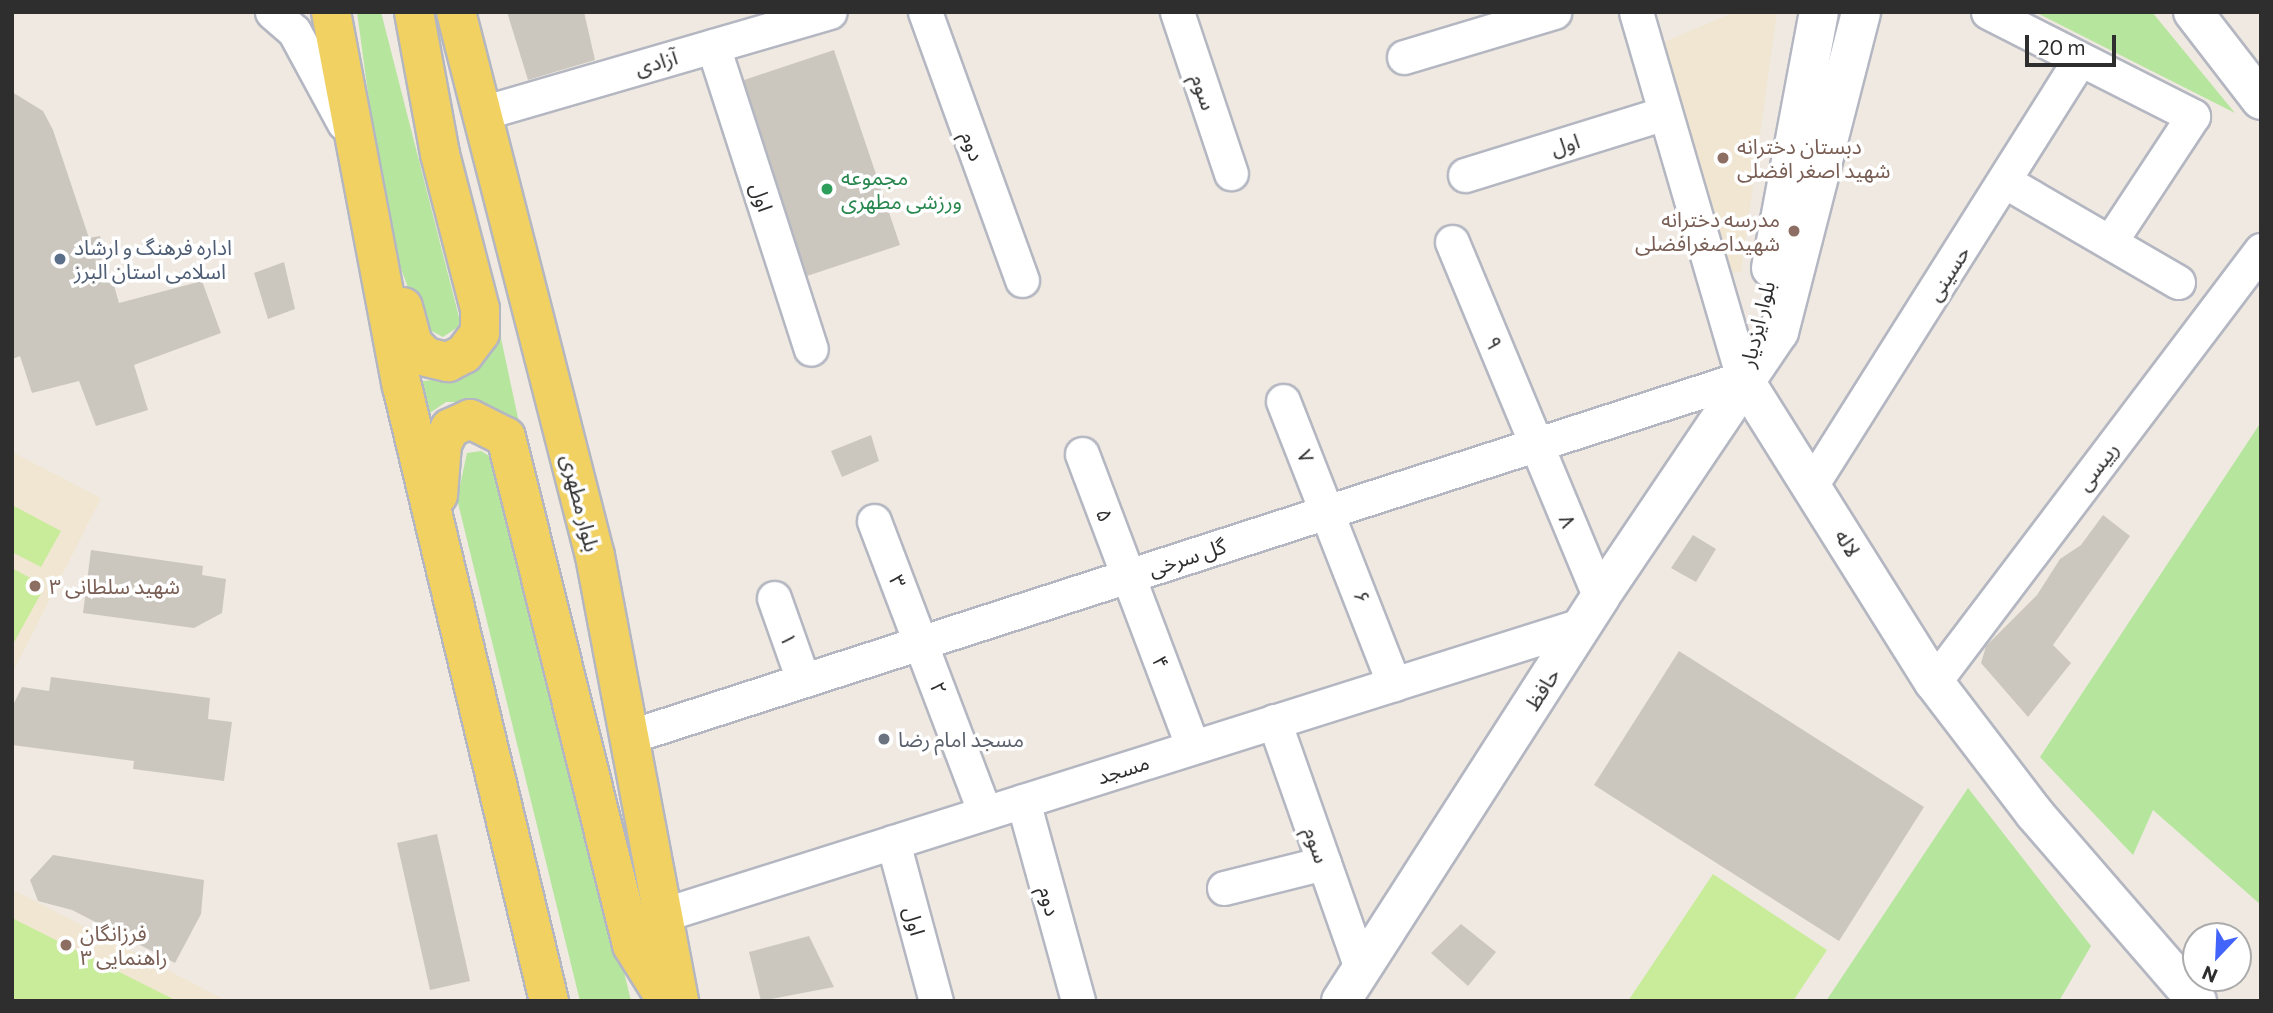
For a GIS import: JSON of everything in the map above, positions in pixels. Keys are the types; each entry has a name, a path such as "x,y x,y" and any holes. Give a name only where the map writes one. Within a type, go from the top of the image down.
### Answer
{"main road":[{"path":"331,12 352,141 442,563 549,1001"},
{"path":"366,200 385,235 413,344 426,357 448,362 464,354 480,333 480,309 440,154 414,12"},
{"name":"بلوار مطهری","path":"456,12 595,556 679,1001"},
{"path":"442,563 442,444 450,428 470,419 506,437 632,945 667,1001"}],"street":[{"path":"272,12 294,31 352,141"},
{"name":"آزادی","path":"482,113 830,12"},
{"name":"دوم","path":"925,12 1022,280"},
{"name":"سوم","path":"1177,12 1231,173"},
{"path":"1404,57 1554,12"},
{"name":"لاله","path":"1636,12 1743,378 1934,681 2034,813 2197,1001"},
{"name":"بلوار ایزدیار","path":"1743,378 1760,328 1819,12"},
{"name":"بلوار ایزدیار","path":"1743,378 1779,332 1861,12"},
{"path":"1988,12 2193,116 2112,239"},
{"path":"2193,12 2214,27 2261,100"},
{"name":"اول","path":"713,46 811,349"},
{"name":"حسینی","path":"1812,485 2006,182 2080,59"},
{"name":"اول","path":"1465,175 1665,113"},
{"path":"2006,182 2112,239 2178,282"},
{"name":"۹","path":"1452,242 1537,444"},
{"name":"رییسی","path":"1934,681 2261,250"},
{"name":"گل سرخی","path":"631,736 1743,378"},
{"name":"حافظ","path":"1341,1001 1743,378"},
{"name":"۷","path":"1283,401 1330,511"},
{"name":"۸","path":"1537,444 1592,610"},
{"name":"۵","path":"1082,454 1128,576"},
{"name":"۶","path":"1330,511 1394,684"},
{"name":"۳","path":"874,521 923,642"},
{"name":"۴","path":"1128,576 1194,747"},
{"name":"۱","path":"774,598 803,680"},
{"name":"مسجد","path":"662,915 1394,684 1592,610"},
{"name":"۲","path":"923,642 985,813"},
{"name":"سوم","path":"1275,721 1361,968"},
{"name":"دوم","path":"1023,801 1078,1001"},
{"name":"اول","path":"893,842 936,1001"},
{"path":"1224,888 1324,863"}],"shaded area":[{"name":"دبستان دخترانه شهید اصغر افضلی","path":"1735,12 1777,12 1741,272 1724,273 1657,45"},
{"name":"شهید سلطانی ۳","path":"12,452 101,498 12,674"},
{"name":"فرزانگان ۳ راهنمایی","path":"12,889 227,1001 12,1001"}],"green space":[{"path":"357,12 381,12 461,325 443,337 422,326 399,263 378,166"},
{"path":"2035,12 2152,12 2235,113"},
{"path":"496,315 521,432 471,402 446,402 424,417 417,382 446,378"},
{"path":"2261,422 2261,905 2153,810 2133,855 2040,757"},
{"path":"481,451 501,463 631,1001 580,1001 457,499 467,453"},
{"path":"12,505 61,531 41,567 12,552"},
{"path":"12,568 45,586 12,646"},
{"path":"1968,788 2091,946 2059,1001 1826,1001"},
{"path":"1713,874 1827,950 1793,1001 1628,1001"},
{"path":"14,919 175,1000 12,1001"}],"building":[{"path":"507,12 584,12 595,60 528,80"},
{"path":"834,50 900,245 807,276 744,80"},
{"name":"اداره فرهنگ و ارشاد اسلامی استان البرز","path":"12,92 43,111 53,130 89,238 100,236 119,303 202,281 221,333 134,365 148,410 96,426 79,381 32,393 20,356 12,359"},
{"path":"284,262 295,309 268,319 254,273"},
{"path":"871,435 879,461 842,477 831,451"},
{"path":"2103,515 2130,536 2053,645 2071,663 2028,717 1981,663 1986,646 2037,595 2060,559 2081,545"},
{"path":"1693,535 1716,549 1696,582 1671,568"},
{"path":"91,550 203,566 202,575 226,579 222,613 194,628 83,613"},
{"path":"1679,651 1924,807 1839,941 1594,785"},
{"path":"51,677 210,698 208,719 232,722 224,781 133,769 134,761 12,745 12,707 22,687 49,691"},
{"path":"437,834 470,981 430,990 397,843"},
{"path":"53,855 204,880 201,914 175,963 72,910 38,901 30,880"},
{"path":"1461,924 1496,952 1468,986 1431,953"},
{"path":"809,936 834,987 761,1001 749,952"}],"place":[{"name":"دبستان دخترانه شهید اصغر افضلی","path":"1723,158"},
{"name":"مجموعه ورزشی مطهری","path":"827,189"},
{"name":"مدرسه دخترانه شهیداصغرافضلی","path":"1794,231"},
{"name":"اداره فرهنگ و ارشاد اسلامی استان البرز","path":"60,259"},
{"name":"شهید سلطانی ۳","path":"35,586"},
{"name":"مسجد امام رضا","path":"884,739"},
{"name":"فرزانگان ۳ راهنمایی","path":"66,945"}]}
